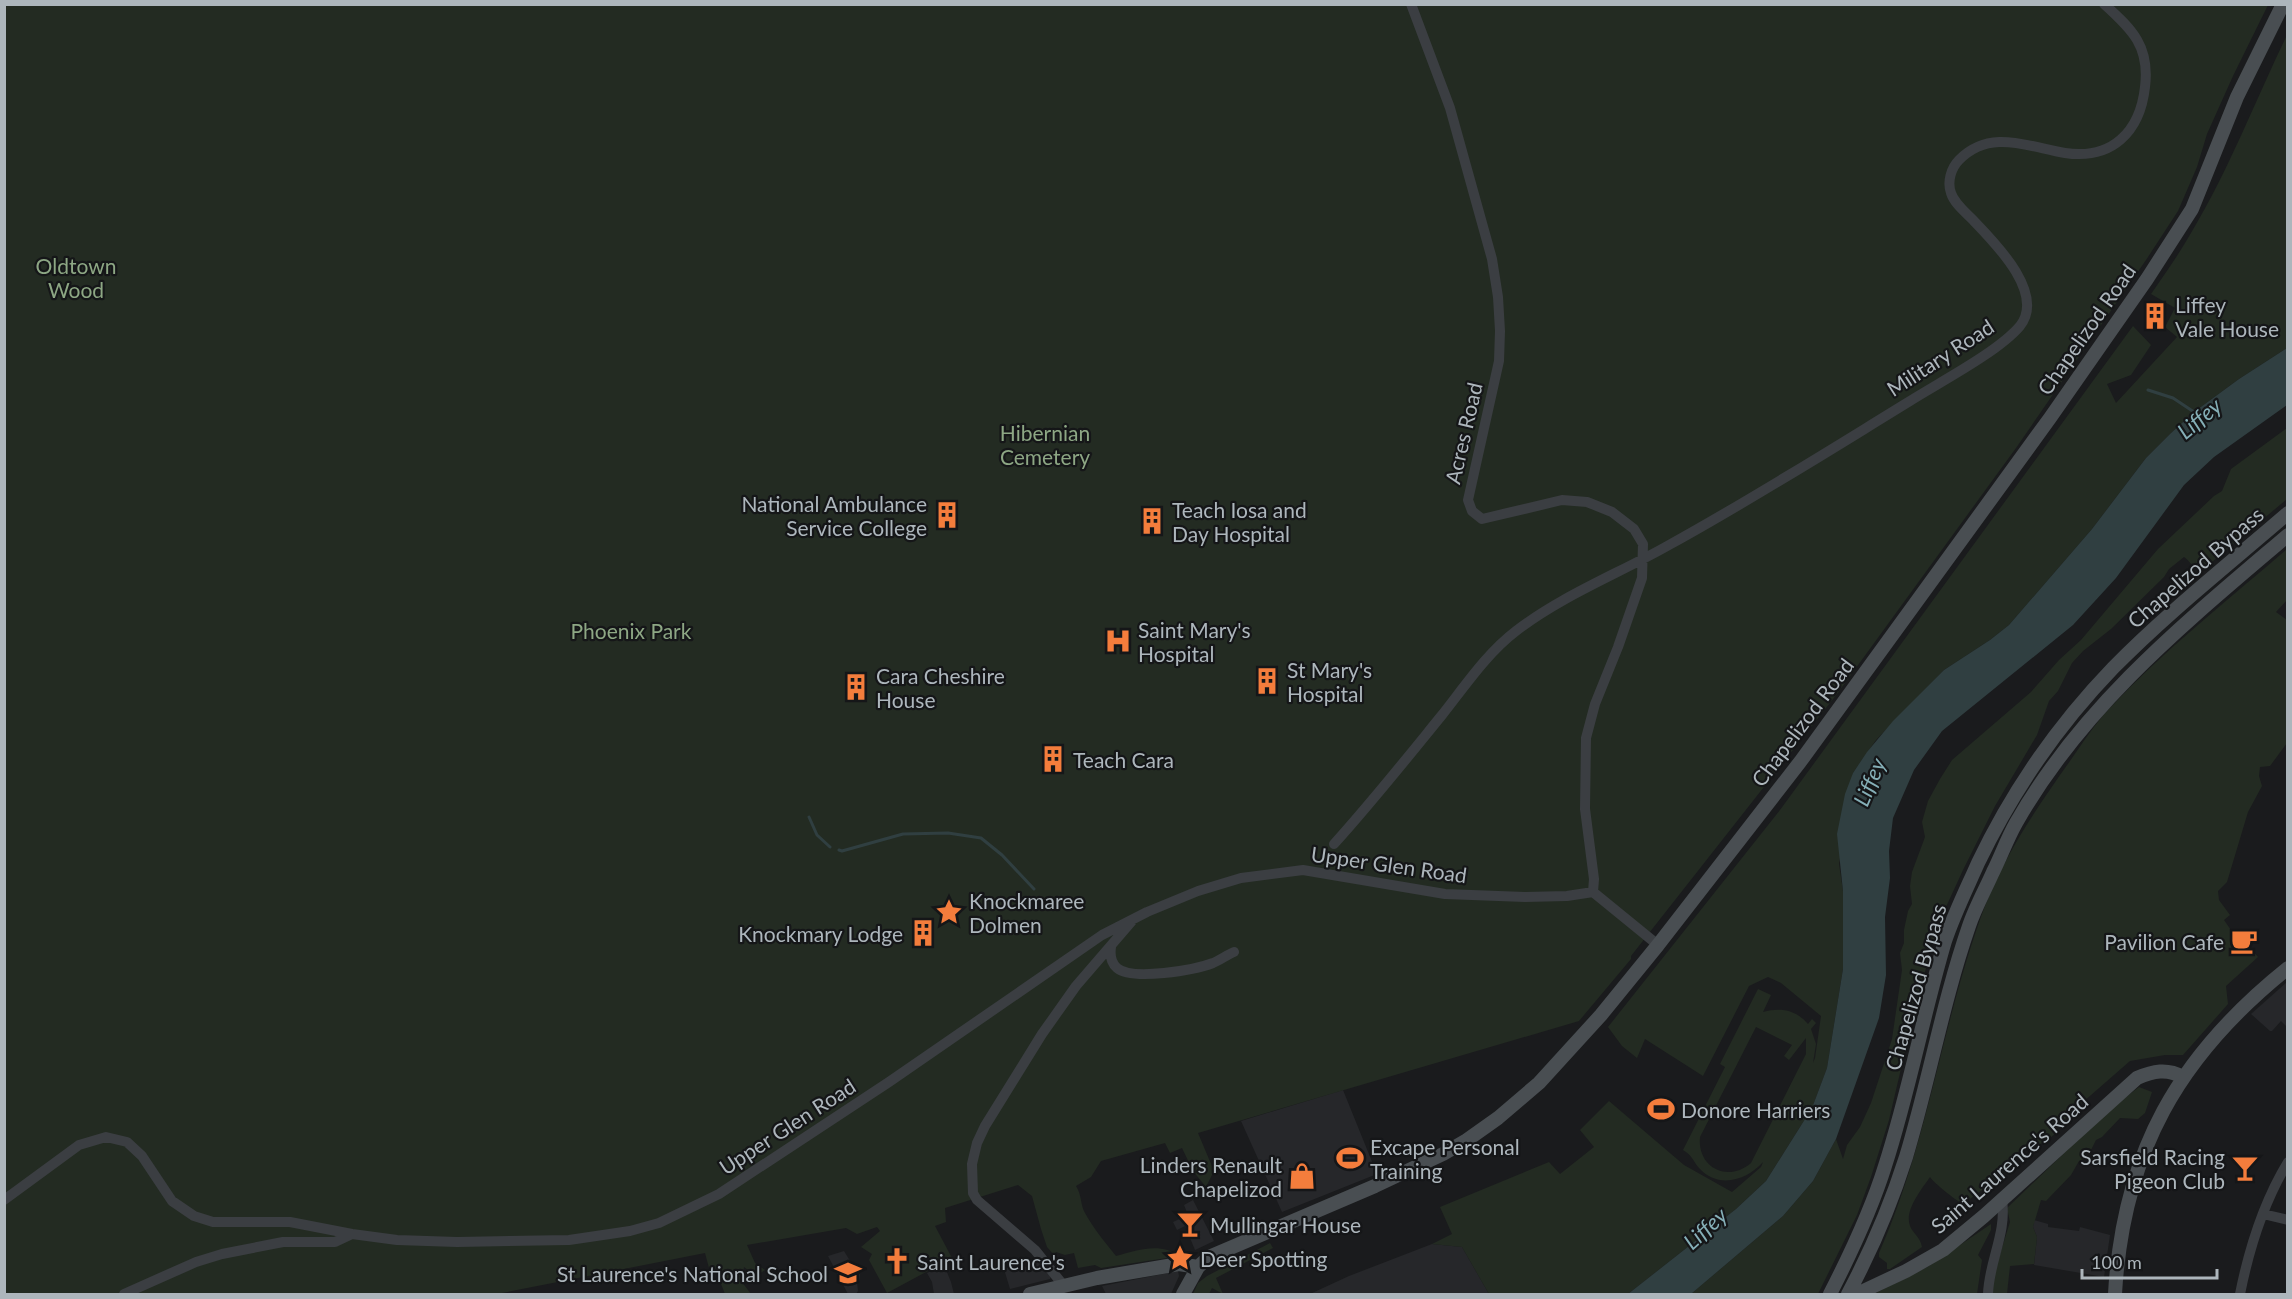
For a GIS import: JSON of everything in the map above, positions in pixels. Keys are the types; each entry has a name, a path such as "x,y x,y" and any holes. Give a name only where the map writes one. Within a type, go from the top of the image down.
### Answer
{"main road":[{"name":"Chapelizod Road","path":"1183,1294 1198,1267 1209,1257 1427,1162 1484,1128 1558,1065 1658,945 1807,752 2037,436 2153,270 2192,209 2237,98 2283,4"},
{"name":"Chapelizod Bypass","path":"1830,1294 1846,1263 1885,1168 1946,939 1962,898 2005,810 2028,774 2071,716 2113,669 2157,627 2288,513"},
{"name":"Chapelizod Bypass","path":"1853,1294 1906,1156 1951,983 1970,924 2016,824 2042,782 2080,731 2117,688 2185,623 2288,535"},
{"path":"2115,1294 2123,1230 2139,1166 2157,1120 2182,1077 2216,1033 2288,968"},
{"name":"Saint Laurence's Road","path":"1853,1294 1906,1271 1943,1250 2137,1078 2150,1072 2162,1071 2176,1073 2182,1077"},
{"path":"1030,1294 1179,1264 1198,1267"}],"street":[{"name":"Acres Road","path":"1411,4 1450,108 1492,259 1498,297 1499,362 1471,480 1468,500 1472,511 1482,519 1562,500 1587,502 1612,512 1634,529 1643,544 1642,578 1595,704 1586,738 1585,809 1594,879 1593,892"},
{"name":"Military Road","path":"1644,559 1818,458 1949,376 2000,342 2022,323 2027,312 2024,287 1999,247 1958,205 1950,191 1952,171 1957,162 1971,151 1986,144 2013,141 2066,153 2085,154 2099,152 2121,141 2131,130 2144,96 2146,59 2130,29 2104,4"},
{"path":"1334,844 1483,665 1514,632 1552,607 1644,559"},
{"name":"Upper Glen Road","path":"4,1200 79,1145 106,1137 128,1142 142,1156 172,1201 194,1216 213,1222 290,1222 352,1234 413,1241 569,1240 630,1232 659,1223 719,1194 889,1082 1072,954 1134,918 1198,891 1241,878 1303,870 1445,894 1525,897 1567,896 1593,892"},
{"path":"1593,892 1658,945"},
{"path":"1064,1286 1035,1250 979,1203 973,1193 972,1164 977,1143 985,1126 1041,1034 1076,986 1134,918"},
{"path":"1111,947 1110,958 1117,968 1131,975 1156,974 1212,963 1234,952"},
{"path":"2240,1294 2245,1269 2263,1214 2288,1162"},
{"path":"1988,1294 1988,1277 2002,1233 2004,1216 2002,1200"},
{"path":"2263,1214 2288,1220"},
{"path":"124,1294 196,1262 222,1254 283,1242 336,1242 352,1234"}],"shaded area":[{"path":"2287,982 2287,1027 2281,1021 2270,1031 2251,1014"},
{"path":"1343,1090 1377,1174 1282,1212 1241,1121"},
{"name":"Mullingar House","path":"1193,1200 1214,1241 1195,1250 1185,1226 1177,1230 1173,1222 1188,1215 1184,1205"},
{"path":"2034,1220 2048,1224 2048,1227 2079,1231 2080,1227 2110,1235 2104,1277 2034,1265 2037,1237 2033,1227"},
{"path":"1432,1244 1462,1247 1489,1294 1310,1294 1349,1276"},
{"name":"St Laurence's National School","path":"844,1251 860,1274 856,1294 848,1294 828,1256"},
{"path":"1038,1258 1051,1276 1050,1279 1010,1289 1004,1269 1012,1266 1016,1261 1026,1267"},
{"path":"944,1265 954,1294 934,1294 932,1282 927,1273"},
{"path":"1178,1271 1179,1276 1171,1294 1106,1294 1102,1286"}],"green space":[{"name":"Phoenix Park","path":"5,5 2268,5 2207,134 2197,167 2178,211 2146,260 2016,448 1837,694 1631,956 1631,959 1579,1021 1198,1133 1214,1171 1206,1187 1193,1171 1182,1148 1170,1153 1165,1143 1101,1161 1091,1177 1076,1186 1088,1219 1116,1256 1157,1248 1180,1256 1101,1268 1095,1265 1078,1268 1074,1253 1065,1255 1056,1252 1054,1255 1047,1247 1032,1196 1018,1185 945,1208 946,1222 935,1226 952,1258 887,1293 869,1260 872,1254 861,1247 880,1231 877,1227 857,1234 846,1228 747,1245 755,1263 765,1270 756,1276 744,1267 742,1282 751,1294 725,1294 716,1271 709,1268 705,1253 497,1294 5,1294"},
{"path":"2287,35 2287,348 2239,379 2194,412 2171,433 2146,458 2092,529 2009,625 1944,670 1876,740 1853,773 1839,864 1843,891 1843,969 1827,1068 1812,1108 1766,1181 1736,1209 1628,1294 1489,1294 1462,1247 1432,1244 1452,1234 1440,1207 1549,1162 1560,1174 1594,1147 1580,1130 1609,1101 1684,1165 1732,1192 1761,1167 1763,1162 1740,1178 1715,1179 1699,1168 1683,1150 1725,1067 1720,1064 1758,989 1771,995 1763,1012 1788,1011 1808,1024 1812,1019 1816,1023 1811,1029 1816,1044 1813,1063 1821,1016 1781,983 1768,977 1749,986 1703,1076 1645,1039 1637,1058 1622,1046 1608,1027 1780,810 2133,326 2151,345 2131,375 2107,384 2116,403 2177,337 2165,327 2175,308 2151,294 2182,249 2205,209","holes":["1756,1027 1792,1045 1784,1056 1789,1060 1806,1038 1806,1054 1751,1163 1733,1172 1716,1169 1703,1157 1700,1137"]},
{"path":"2287,428 2287,499 2206,567 2195,568 2184,557 2169,569 2164,577 2111,629 2083,651 2072,663 2058,691 2049,701 2037,735 1995,806 1940,920 1918,996 1889,1120 1871,1177 1857,1215 1818,1294 1691,1294 1783,1216 1813,1181 1836,1139 1843,1159 1847,1145 1860,1127 1871,1103 1892,1039 1902,970 1900,953 1904,943 1908,911 1912,904 1910,886 1912,872 1925,837 1922,822 1928,801 1952,760 2031,692 2059,660 2081,640 2158,549 2222,491 2231,469"},
{"path":"2287,549 2287,600 2276,612 2287,620 2287,743 2270,766 2260,767 2259,776 2262,786 2248,812 2227,882 2218,891 2219,900 2230,915 2224,920 2247,953 2252,950 2258,957 2226,986 2228,1004 2183,1055 2165,1055 2130,1061 2067,1116 2056,1133 2045,1142 2020,1152 2011,1169 1963,1204 1930,1177 1909,1213 1910,1226 1922,1247 1887,1269 1887,1263 1879,1257 1879,1253 1911,1167 1970,949 1985,906 2012,849 2046,795 2108,710 2173,647"},
{"path":"2139,1087 2152,1092 2145,1113 2138,1119 2120,1118 2102,1137 2096,1140 2087,1158 2079,1161 2071,1175 2046,1201 2041,1200 2033,1227 2037,1237 2034,1264 2010,1266 2007,1294 1992,1294 1996,1267 2010,1222 2007,1208 2110,1109"},
{"path":"1991,1224 1991,1230 1978,1255 1982,1260 1977,1294 1874,1294 1929,1266"},
{"path":"1270,1243 1273,1248 1216,1278 1223,1294 1212,1288 1209,1294 1193,1294 1198,1283 1207,1276"}],"water":[{"name":"Liffey","path":"2287,348 2287,405 2214,457 2184,485 2116,578 2073,625 1942,731 1914,770 1893,818 1889,851 1890,878 1885,917 1886,975 1879,1018 1836,1139 1813,1181 1783,1216 1691,1294 1628,1294 1736,1209 1766,1181 1812,1108 1827,1068 1843,969 1843,891 1837,834 1845,794 1853,773 1867,752 1893,721 1944,670 2009,625 2092,529 2146,458 2171,433 2194,412 2239,379"}],"waterway":[{"name":"Liffey","path":"2148,390 2173,398 2194,412"},
{"path":"809,817 817,835 830,847"},
{"path":"839,850 903,834 948,833 981,838 1002,855 1034,889"}],"place":[{"name":"Liffey Vale House","path":"2155,316"},
{"name":"National Ambulance Service College","path":"947,515"},
{"name":"Teach Iosa and Day Hospital","path":"1152,521"},
{"name":"Saint Mary's Hospital","path":"1118,641"},
{"name":"St Mary's Hospital","path":"1267,681"},
{"name":"Cara Cheshire House","path":"856,687"},
{"name":"Teach Cara","path":"1053,759"},
{"name":"Knockmaree Dolmen","path":"949,912"},
{"name":"Knockmary Lodge","path":"923,933"},
{"name":"Pavilion Cafe","path":"2244,941"},
{"name":"Donore Harriers","path":"1661,1109"},
{"name":"Excape Personal Training","path":"1350,1158"},
{"name":"Sarsfield Racing Pigeon Club","path":"2245,1168"},
{"name":"Linders Renault Chapelizod","path":"1302,1176"},
{"name":"Mullingar House","path":"1190,1224"},
{"name":"Deer Spotting","path":"1180,1258"},
{"name":"Saint Laurence's","path":"897,1261"},
{"name":"St Laurence's National School","path":"848,1273"}],"park label":[{"name":"Oldtown Wood","path":"76,277"},
{"name":"Hibernian Cemetery","path":"1045,444"}]}
